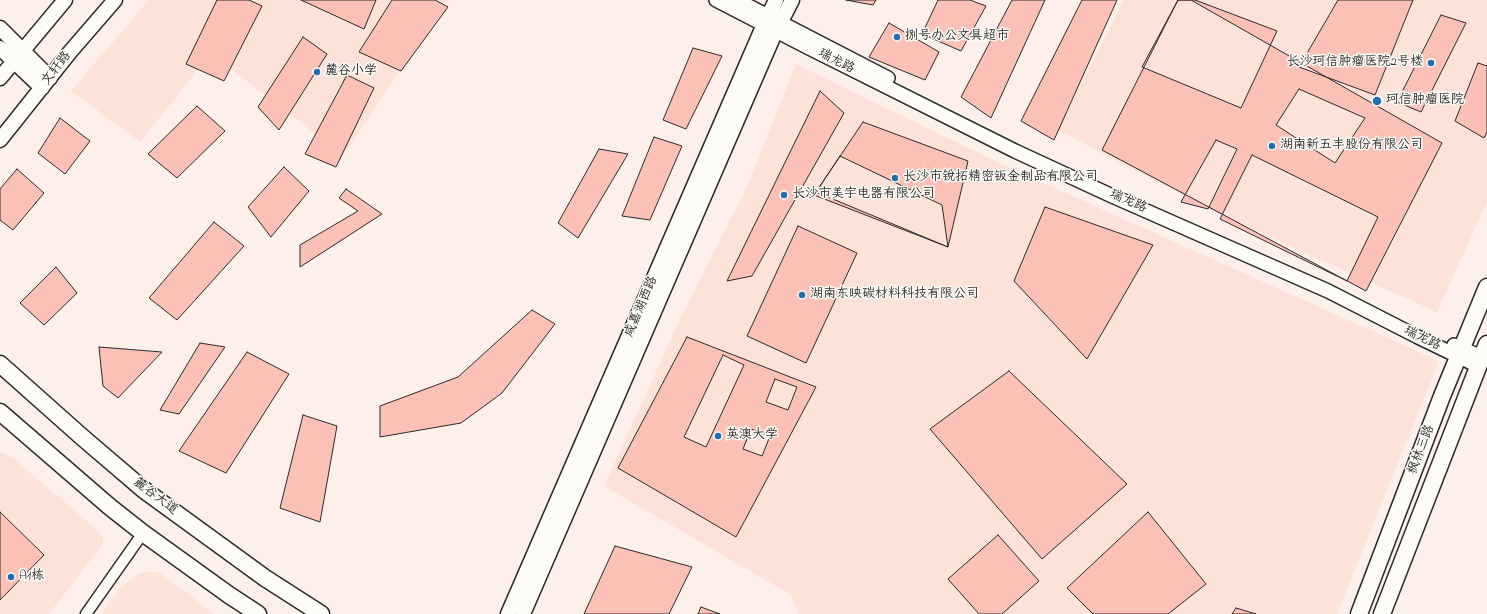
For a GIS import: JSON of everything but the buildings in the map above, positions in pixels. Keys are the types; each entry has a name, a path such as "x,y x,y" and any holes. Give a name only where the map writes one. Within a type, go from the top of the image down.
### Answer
{"main road":[{"path":"0,78 64,0"},
{"name":"文轩路","path":"0,140 115,0"},
{"name":"咸嘉湖西路","path":"523,614 772,24 776,0"},
{"name":"咸嘉湖西路","path":"508,614 772,24 792,0"},
{"path":"0,28 22,50 46,83"},
{"path":"0,48 14,61 46,83"},
{"name":"枫林三路","path":"1359,614 1460,352 1487,287"},
{"name":"枫林三路","path":"1382,614 1482,356"},
{"name":"麓谷大道","path":"0,364 82,438 144,490 265,578 321,614"},
{"path":"0,412 110,507 143,533 258,614"}],"street":[{"name":"瑞龙路","path":"716,0 772,24 1114,187 1331,282 1422,330 1460,352 1482,356"},
{"name":"瑞龙路","path":"737,0 772,24"},
{"path":"86,614 143,533"}],"shaded area":[{"name":"麓谷小学","path":"149,0 447,0 344,155 211,54 140,142 71,91"},
{"name":"珂信肿瘤医院","path":"1124,0 1487,0 1487,202 1437,312 1208,209 1058,130"},
{"path":"796,64 997,162 1439,361 1337,614 799,614 791,595 604,486 680,319 747,187"},
{"path":"0,452 14,459 94,527 103,538 103,544 49,614 0,614"},
{"path":"157,572 163,575 214,614 101,614 122,586 140,573"}],"place":[{"name":"捌号办公文具超市","path":"897,37"},
{"name":"长沙珂信肿瘤医院2号楼","path":"1431,63"},
{"name":"麓谷小学","path":"317,72"},
{"name":"珂信肿瘤医院","path":"1377,101"},
{"name":"湖南新五丰股份有限公司","path":"1272,146"},
{"name":"长沙市锐拓精密钣金制品有限公司","path":"895,178"},
{"name":"长沙市美宇电器有限公司","path":"784,195"},
{"name":"湖南东映碳材料科技有限公司","path":"802,295"},
{"name":"英澳大学","path":"718,436"},
{"name":"A1栋","path":"11,577"}]}
